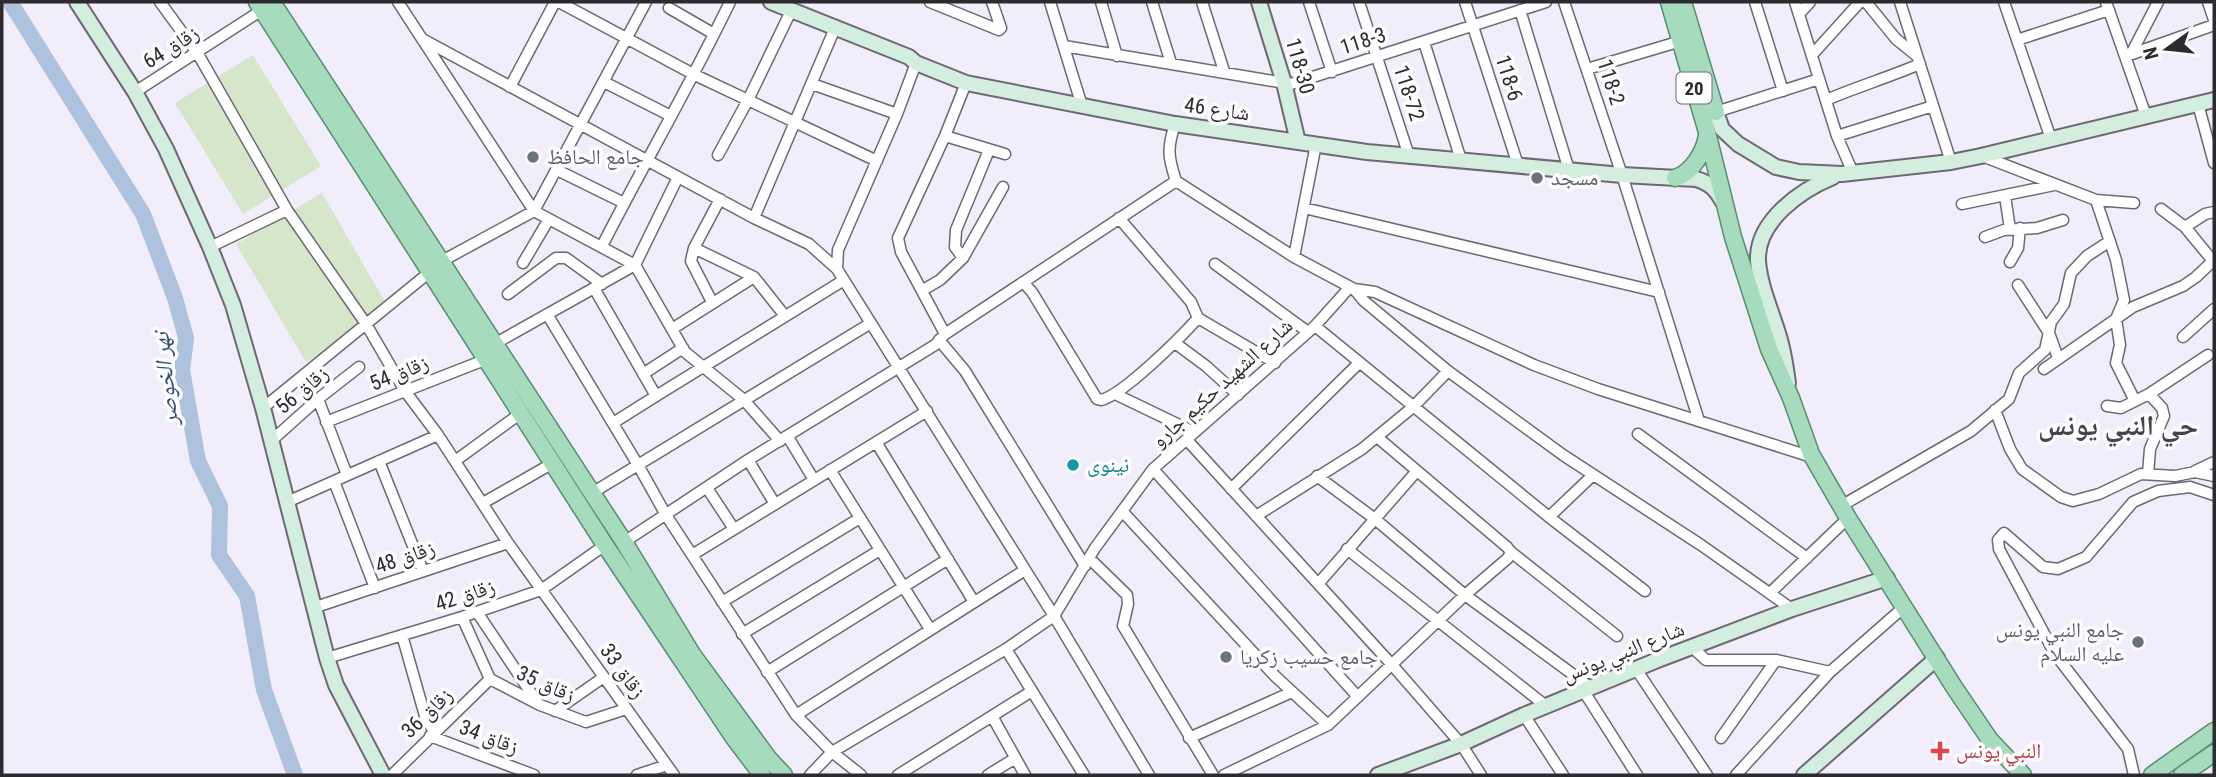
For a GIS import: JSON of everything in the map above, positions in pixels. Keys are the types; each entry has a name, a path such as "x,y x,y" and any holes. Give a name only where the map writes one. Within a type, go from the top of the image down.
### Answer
{"main road":[{"path":"77,2 135,92 166,149 233,305 327,658 336,685 383,775"},
{"name":"شارع 46","path":"771,2 909,57 916,63 966,83 1175,124 1316,145 1409,156 1706,182 1717,190 1727,216"},
{"name":"118-30","path":"1259,2 1284,83 1298,142"},
{"name":"20","path":"1669,2 1707,132 1727,216"},
{"name":"20","path":"1683,2 1716,112"},
{"path":"264,5 436,266 496,343 624,542 692,654 769,759 784,775"},
{"path":"1716,112 1726,134 1776,167 1799,172 1847,174 1981,156 2214,100"},
{"path":"1675,178 1685,173 1703,151 1707,132"},
{"path":"1791,398 1781,342 1760,272 1759,247 1790,200 1809,188 1847,174"},
{"path":"1727,216 1763,334 1813,457 1904,607 1990,740 2008,775"},
{"path":"436,266 487,359 605,545 734,738 762,775"},
{"name":"شارع النبي يونس","path":"1378,775 1407,770 1524,715 1692,647 1792,609 1887,578"},
{"path":"1804,775 1937,658"},
{"path":"2152,775 2214,731"},
{"path":"1990,740 2023,775"},
{"path":"2182,775 2214,753"}],"street":[{"name":"زقاق 33","path":"160,2 198,54 287,210 366,324 405,391 438,435 541,590 674,775"},
{"path":"398,2 534,211 635,265 685,352 744,400 784,439 814,480"},
{"path":"510,87 557,2 695,75 877,161"},
{"path":"262,408 436,266 534,211 646,2"},
{"path":"602,246 646,159 695,75 730,2"},
{"path":"930,2 999,30 1001,28 992,2"},
{"path":"955,2 958,13"},
{"path":"1050,2 1082,106"},
{"path":"1101,2 1117,56"},
{"path":"1152,2 1171,64"},
{"path":"1202,2 1224,71"},
{"path":"1309,2 1332,72"},
{"name":"118-72","path":"1359,2 1409,156"},
{"name":"118-6","path":"1465,2 1518,165"},
{"name":"118-3","path":"1064,46 1284,83 1298,82 1546,2"},
{"name":"118-2","path":"1564,2 1622,175 1699,421"},
{"path":"1755,2 1783,90"},
{"path":"1795,2 1838,136 1847,174"},
{"path":"1799,14 1810,2"},
{"path":"1812,55 1860,2"},
{"path":"1866,2 1896,39 1919,60"},
{"path":"1900,2 1951,162"},
{"path":"2004,2 2052,139"},
{"path":"2129,55 2158,2"},
{"path":"2129,55 2214,22 2208,2"},
{"name":"زقاق 64","path":"135,92 198,54 264,5"},
{"path":"2017,40 2107,6 2129,55 2146,116"},
{"path":"669,8 715,34"},
{"path":"1520,10 1569,170"},
{"path":"718,155 791,11"},
{"path":"754,218 835,28"},
{"path":"424,40 754,218 809,244 837,269 1054,616 1149,775"},
{"path":"1587,69 1681,41"},
{"path":"1424,42 1461,160"},
{"path":"1826,100 1919,60"},
{"path":"837,269 838,250 916,63"},
{"path":"1716,112 1819,79"},
{"path":"604,82 671,116"},
{"path":"966,83 898,238 901,252 923,290 942,337 1087,562 1127,595 1128,604 1123,626 1213,775"},
{"path":"812,84 897,114"},
{"path":"2198,104 2214,163"},
{"path":"1838,136 1933,106"},
{"path":"1175,124 1168,147 1176,181 1293,257 1352,288 1375,292 1534,365 1598,389 1813,457"},
{"path":"945,136 1005,154"},
{"path":"1293,257 1316,145"},
{"path":"963,258 955,247 956,230 989,150"},
{"path":"1981,156 2096,200 2134,204"},
{"path":"557,170 624,203"},
{"path":"496,343 635,265 677,177"},
{"path":"624,542 748,460 900,368 1023,282 1176,181"},
{"path":"1962,204 2054,185"},
{"path":"923,290 947,275 963,258 1003,187"},
{"path":"2005,196 2018,248 2010,262"},
{"path":"712,302 691,261 694,248 720,199"},
{"path":"2096,200 2121,276 2124,300 2116,319 2120,345 2116,363 2135,401"},
{"path":"1304,208 1659,292"},
{"path":"2044,369 2149,298 2183,286 2214,260 2185,227 2161,209"},
{"path":"210,247 287,210"},
{"path":"2185,227 2205,214 2214,212"},
{"path":"1119,218 1191,302 1198,318 1275,363"},
{"path":"523,264 549,219"},
{"path":"1985,237 2015,229 2037,228 2063,220"},
{"path":"1770,593 1807,558 1845,512 1971,431 2009,399 2019,373 2045,350 2051,322 2064,304 2071,273 2087,256 2110,241"},
{"path":"694,248 754,277 785,316"},
{"path":"508,294 556,258 566,258 598,286 656,396"},
{"path":"1215,264 1358,364 1645,591"},
{"path":"672,329 754,277"},
{"path":"613,423 844,280"},
{"path":"1023,282 1032,292 1097,399 1106,399 1115,394 1175,343 1198,318"},
{"path":"2018,285 2049,333 2058,358"},
{"path":"1352,288 1448,371 1593,475 1792,609"},
{"name":"شارع الشهيد حكيم جارو","path":"1054,616 1087,562 1153,469 1275,363 1352,288"},
{"path":"2183,337 2214,309"},
{"path":"547,314 666,515 796,715 832,752 861,775"},
{"path":"592,493 871,323"},
{"path":"1175,343 1238,395"},
{"path":"643,374 683,348"},
{"path":"2107,407 2121,408 2149,394 2208,355"},
{"name":"زقاق 54","path":"326,422 487,359"},
{"path":"1231,489 1358,364"},
{"name":"زقاق 56","path":"270,442 359,367"},
{"path":"1256,516 1362,449 1413,407 1448,371"},
{"path":"1115,394 1190,436 1231,489 1461,744 1481,775"},
{"path":"2148,474 2150,449 2164,416 2162,408 2149,394"},
{"path":"318,400 347,475"},
{"path":"1995,410 2010,449 2022,469 2062,497 2073,501 2099,494 2141,474 2175,476 2195,472 2214,462"},
{"path":"692,555 927,411"},
{"path":"455,461 521,413"},
{"path":"1638,434 1807,558"},
{"path":"287,502 438,435"},
{"path":"1377,437 1511,552 1617,636"},
{"path":"876,442 974,602"},
{"path":"748,460 775,504"},
{"path":"379,461 423,571"},
{"path":"483,503 553,463"},
{"path":"1153,469 1358,697"},
{"path":"831,470 930,629"},
{"path":"1318,584 1416,472"},
{"path":"2195,472 2214,476"},
{"path":"1549,517 1593,475"},
{"path":"1317,476 1375,519 1465,595 1587,689 1637,775"},
{"path":"334,481 375,587"},
{"path":"2134,775 2128,749 2055,654 1999,549 1998,540 2004,533 2043,567 2058,569 2087,557 2133,502 2158,491 2190,487 2214,495"},
{"path":"707,488 734,529"},
{"path":"1122,511 1275,676 1328,725"},
{"path":"722,602 860,517"},
{"name":"زقاق 48","path":"313,608 509,543"},
{"name":"زقاق 42","path":"327,658 541,590 605,545"},
{"path":"1347,549 1546,706"},
{"path":"742,634 880,551"},
{"path":"1224,775 1328,725 1465,595 1508,558 1511,552"},
{"path":"767,672 948,559"},
{"path":"796,715 1025,570"},
{"path":"1736,775 1830,672 1904,607"},
{"path":"477,612 540,705"},
{"path":"810,775 832,752 1006,649 1054,616"},
{"path":"462,617 490,679"},
{"path":"402,635 432,734"},
{"path":"1692,647 1706,660 1776,660 1830,672"},
{"path":"1006,649 1084,775"},
{"path":"1721,738 1776,660"},
{"path":"1636,669 1707,775"},
{"path":"555,710 604,677"},
{"name":"زقاق 35","path":"490,679 540,705 586,722 626,709"},
{"name":"زقاق 36","path":"391,775 490,679"},
{"path":"898,775 1032,691"},
{"path":"1189,738 1292,692"},
{"path":"1524,715 1563,775"},
{"path":"992,716 1025,775"},
{"name":"زقاق 34","path":"432,734 534,775"},
{"path":"988,775 1014,759"},
{"path":"637,775 667,765"}],"green space":[{"path":"253,55 321,166 243,214 175,103"},
{"path":"322,193 391,312 306,362 236,244"}],"waterway":[{"name":"نهر الخوصر","path":"10,2 143,214 175,298 186,338 182,370 198,461 220,506 219,555 247,596 264,690 295,775"}],"place":[{"name":"جامع الحافظ","path":"533,157"},
{"name":"مسجد","path":"1537,178"},
{"name":"نينوى","path":"1073,465"},
{"name":"جامع النبي يونس عليه السلام","path":"2138,642"},
{"name":"جامع حسيب زكريا","path":"1226,657"},
{"name":"النبي يونس","path":"1940,751"}],"district":[{"name":"حي النبي يونس","path":"2118,425"}]}
